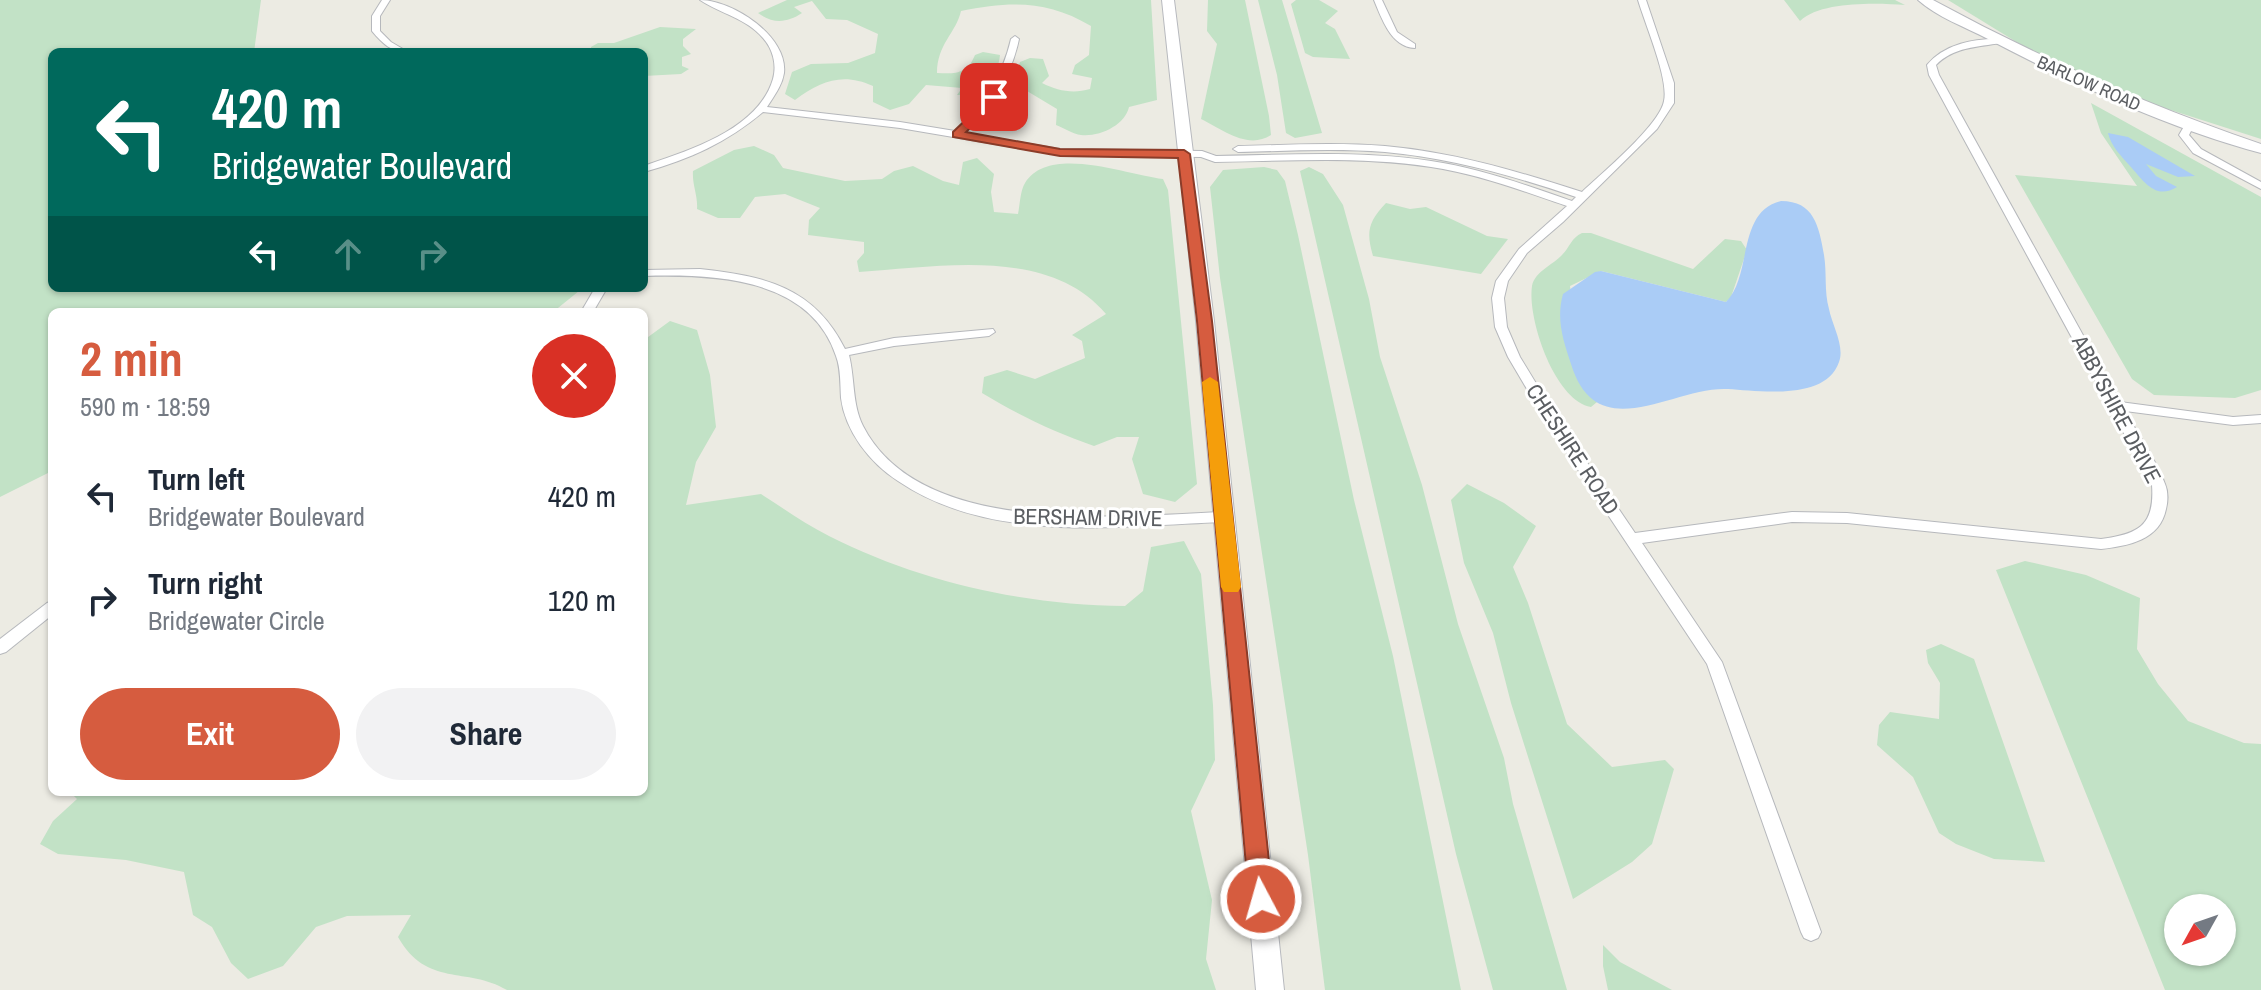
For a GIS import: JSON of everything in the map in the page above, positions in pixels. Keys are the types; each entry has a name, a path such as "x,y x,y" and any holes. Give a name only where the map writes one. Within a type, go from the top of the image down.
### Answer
{"main road":[{"path":"1168,0 1193,154 1223,517 1270,990"},
{"name":"BARLOW ROAD","path":"1924,0 1998,41 2095,88 2261,149"}],"street":[{"path":"386,0 376,16 376,31 384,41 397,48"},
{"path":"648,168 716,142 760,109 779,75 775,47 751,20 704,0"},
{"path":"1378,0 1393,33 1412,46"},
{"name":"CHESHIRE ROAD","path":"1642,0 1669,83 1669,103 1654,127 1523,251 1502,281 1498,298 1501,327 1514,357 1714,662 1811,932"},
{"path":"957,135 987,106 1003,82 1015,39"},
{"name":"ABBYSHIRE DRIVE","path":"1632,539 1792,517 1847,518 2085,544 2120,542 2153,526 2162,505 2159,485 1934,75 1931,65 1937,57 1951,50 1998,41"},
{"path":"760,109 1060,152 1193,154 1215,159 1345,152 1434,160 1522,187 1579,200"},
{"path":"2189,125 2184,135 2192,147 2261,186"},
{"name":"BERSHAM DRIVE","path":"648,273 718,274 782,291 800,300 834,334 842,353 849,405 864,439 877,456 906,480 948,501 1009,516 1046,520 1223,517"},
{"path":"842,353 894,342 989,332"},
{"path":"2117,406 2233,421 2261,419"},
{"path":"0,648 48,610"}],"green space":[{"path":"0,0 261,0 255,48 48,48 48,292 578,292 558,308 48,308 48,473 0,497"},
{"path":"787,0 1151,0 1157,100 1129,107 1117,124 1096,134 1078,134 1056,125 1057,109 1022,88 1015,77 1020,62 1030,58 1043,59 1049,76 1042,83 1048,86 1072,91 1090,89 1092,78 1072,74 1075,65 1089,55 1091,26 1059,11 1013,4 961,11 943,46 937,73 960,72 975,55 983,52 1000,55 996,71 981,89 957,95 962,88 926,85 909,104 890,110 873,102 873,86 842,79 814,88 795,100 785,94 792,72 811,64 848,63 875,53 878,34 847,20 826,19 812,1 794,7 802,13 791,19 769,19 758,13"},
{"path":"1208,0 1245,0 1269,116 1271,135 1262,139 1236,137 1201,119 1217,44 1207,31"},
{"path":"1258,0 1282,0 1322,133 1295,138 1286,133 1277,75"},
{"path":"1296,0 1319,0 1338,11 1325,23 1335,29 1350,59 1313,57 1305,53 1291,4"},
{"path":"1784,0 1895,0 1905,5 1835,7 1809,14 1800,21"},
{"path":"1948,0 2261,0 2261,139 2152,104 2041,57"},
{"path":"660,27 696,29 683,39 683,46 691,54 682,57 682,66 689,69 681,74 648,76 648,48 591,48 598,43 614,43"},
{"path":"2091,103 2261,197 2261,390 2235,398 2154,395 2132,379 2015,175 2137,186 2101,133"},
{"path":"754,146 774,155 783,168 845,181 882,179 894,171 913,166 943,181 959,185 963,162 977,158 994,174 991,192 994,212 1018,214 1025,183 1036,171 1052,165 1090,165 1163,179 1168,190 1197,484 1175,502 1143,494 1132,459 1139,437 1117,437 1094,446 1036,422 982,393 984,377 1007,370 1035,379 1085,358 1082,341 1072,335 1106,314 1082,292 1054,278 991,266 957,265 859,272 857,261 864,253 864,242 808,235 809,220 820,208 785,194 755,197 740,218 718,218 697,209 693,171 734,150"},
{"path":"1264,167 1277,170 1285,181 1298,235 1354,500 1393,656 1461,990 1325,990 1308,855 1220,278 1210,187 1223,170"},
{"path":"1309,167 1323,174 1343,205 1369,299 1380,357 1422,485 1458,624 1504,758 1513,804 1567,990 1493,990 1456,854 1300,171"},
{"path":"1386,203 1410,209 1426,207 1487,236 1508,239 1481,274 1373,256 1370,228"},
{"path":"1582,233 1591,233 1693,269 1725,239 1741,241 1747,250 1731,297 1726,302 1601,271 1570,286 1584,390 1597,402 1591,407 1578,401 1555,375 1539,337 1532,300 1532,286 1537,276"},
{"path":"670,321 697,330 710,375 716,427 696,462 686,505 761,494 829,536 899,566 1011,596 1087,605 1125,606 1143,591 1151,547 1184,541 1201,574 1213,705 1215,760 1191,811 1212,900 1206,959 1216,990 507,990 492,983 434,970 409,953 398,937 411,915 347,916 316,927 283,966 248,979 231,963 212,927 193,915 184,872 126,860 58,854 40,844 53,821 77,799 74,796 648,796 648,337"},
{"path":"1467,484 1504,503 1536,526 1513,567 1528,603 1567,724 1612,767 1665,760 1674,769 1652,844 1632,862 1573,899 1511,703 1493,633 1464,563 1451,500"},
{"path":"2025,561 2086,575 2140,598 2137,649 2158,684 2188,721 2244,743 2261,744 2261,990 2165,990 1996,570"},
{"path":"1941,644 1974,659 2045,862 1994,859 1956,844 1939,833 1913,777 1877,745 1879,725 1890,712 1939,719 1940,683 1928,663 1926,650"},
{"path":"1603,945 1620,962 1672,990 1608,990"}],"water":[{"path":"2108,133 2128,137 2195,176 2178,177 2146,164 2156,176 2177,187 2162,192 2156,190 2120,155"},
{"path":"1781,201 1801,205 1808,210 1820,234 1827,302 1840,349 1839,362 1832,374 1821,383 1790,391 1707,391 1639,407 1618,408 1599,403 1583,389 1563,338 1560,312 1563,294 1601,271 1726,302 1740,276 1757,218 1767,207"}],"slow traffic":[{"path":"1210,382 1231,587"}],"route":[{"path":"994,97 957,135 1021,148 1060,152 1184,154 1205,321 1261,899"}]}
